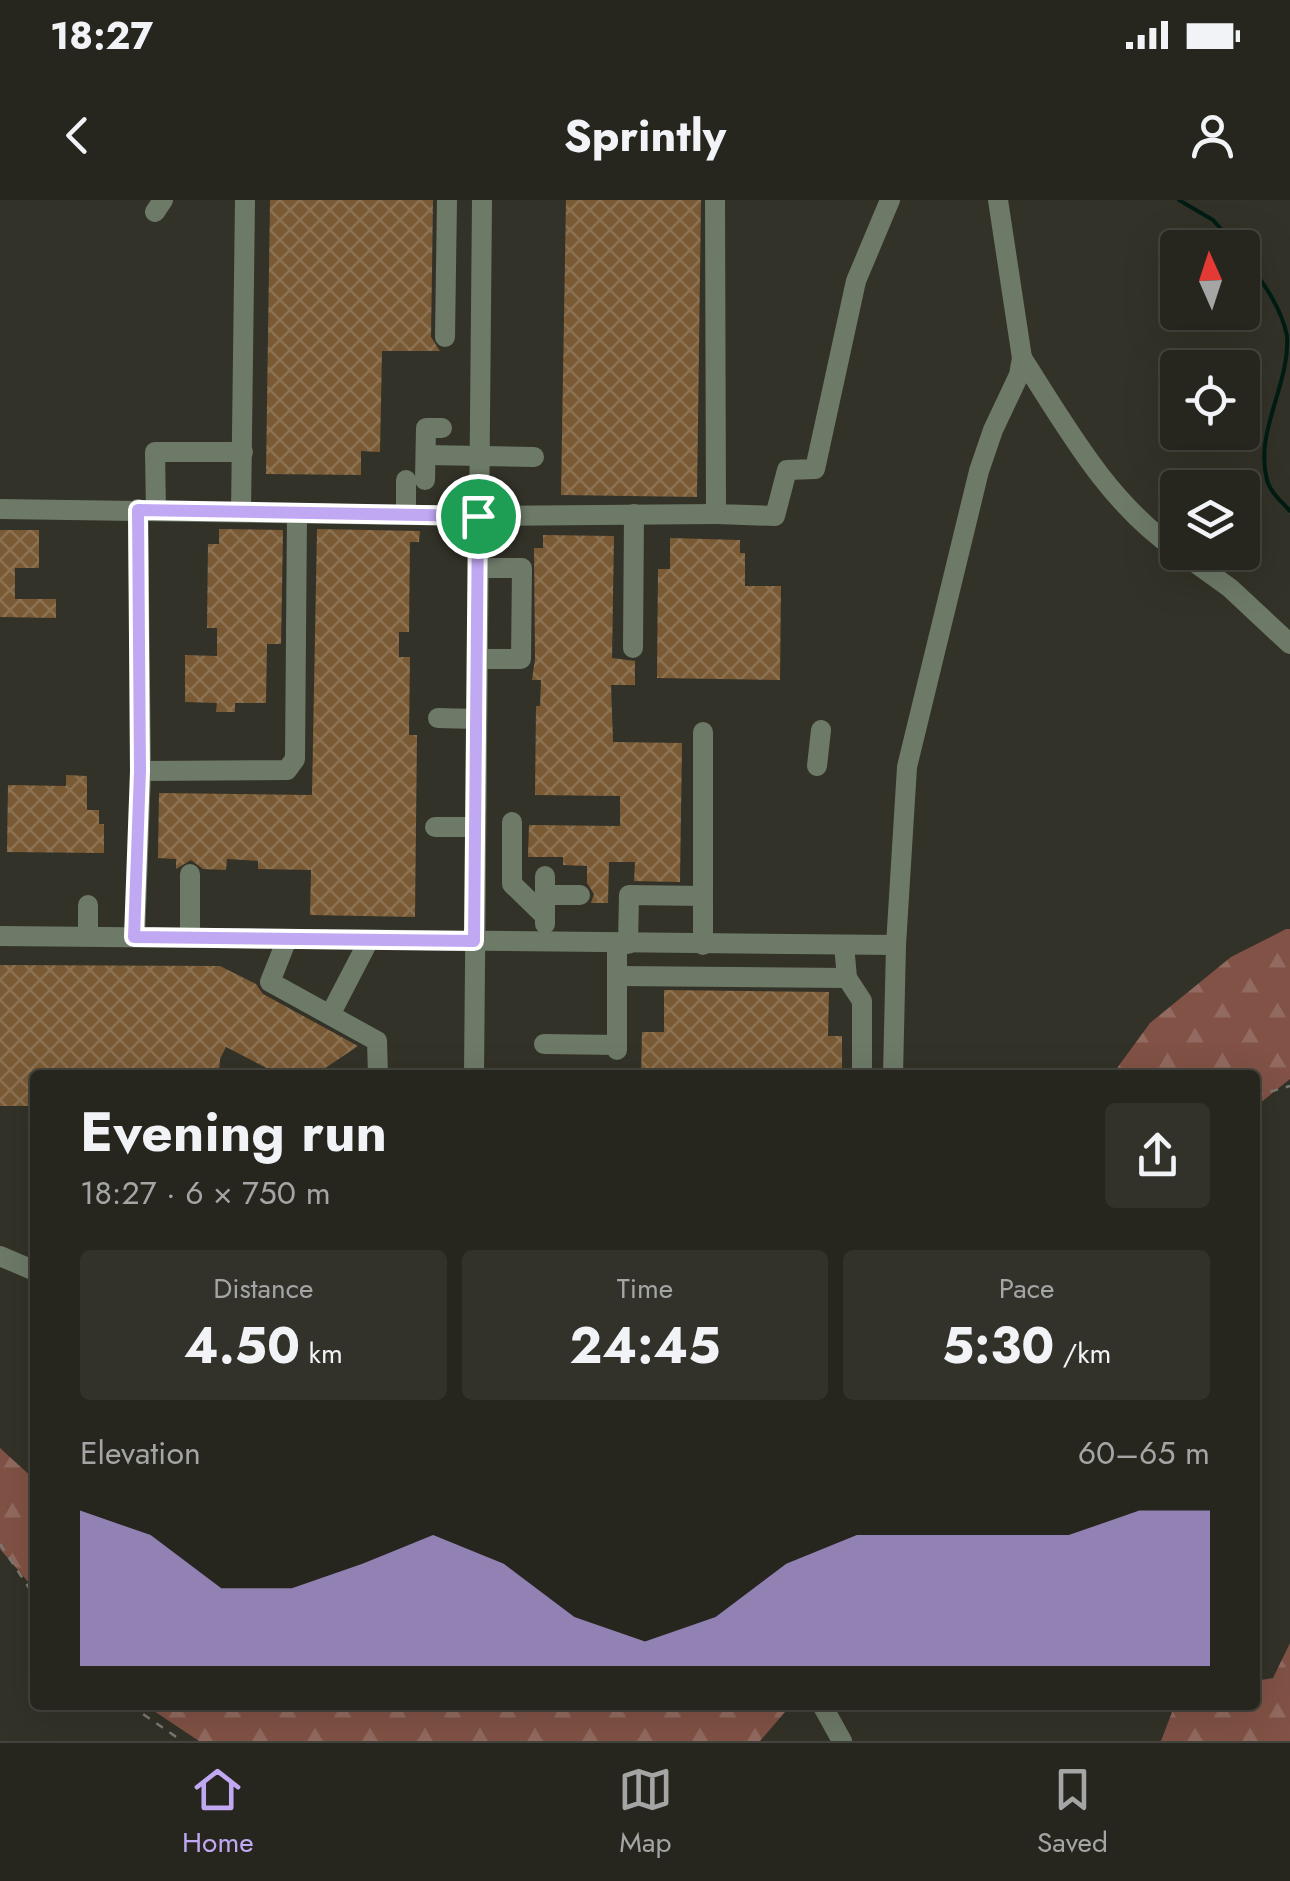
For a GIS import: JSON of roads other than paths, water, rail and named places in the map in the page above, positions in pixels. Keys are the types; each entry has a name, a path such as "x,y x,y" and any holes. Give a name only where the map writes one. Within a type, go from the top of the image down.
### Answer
{"street":[{"path":"242,512 245,200"},
{"path":"445,337 448,200"},
{"path":"474,1070 482,200"},
{"path":"715,200 716,514"},
{"path":"0,508 478,516 775,516 787,470 815,469 856,281 890,200"},
{"path":"893,1070 907,767 980,471 993,430 1020,375 1022,358 998,200"},
{"path":"1022,358 1098,474 1160,539"},
{"path":"406,514 411,480 426,455 426,428 442,428"},
{"path":"134,937 147,510 155,452 242,452"},
{"path":"426,455 534,457"},
{"path":"140,771 287,770 295,759 297,513"},
{"path":"633,648 634,514"},
{"path":"476,659 521,659 522,568 478,568"},
{"path":"1204,570 1230,588 1290,644"},
{"path":"438,718 476,719"},
{"path":"817,766 822,730"},
{"path":"703,732 703,945"},
{"path":"512,822 535,888 546,944"},
{"path":"435,826 476,827"},
{"path":"190,874 190,938"},
{"path":"535,888 580,895"},
{"path":"544,1044 616,1047 617,976 628,895 703,896"},
{"path":"88,904 88,936"},
{"path":"0,936 896,946"},
{"path":"287,939 270,982 376,1040 378,1070"},
{"path":"330,1014 369,940"},
{"path":"844,945 846,978 862,1001 862,1070"},
{"path":"617,976 846,978"},
{"path":"0,1256 30,1269"},
{"path":"825,1710 842,1741"}],"waterway":[{"path":"1179,200 1213,220 1222,230"},
{"path":"1260,279 1275,303 1287,336 1264,462 1271,489 1290,511"}]}
